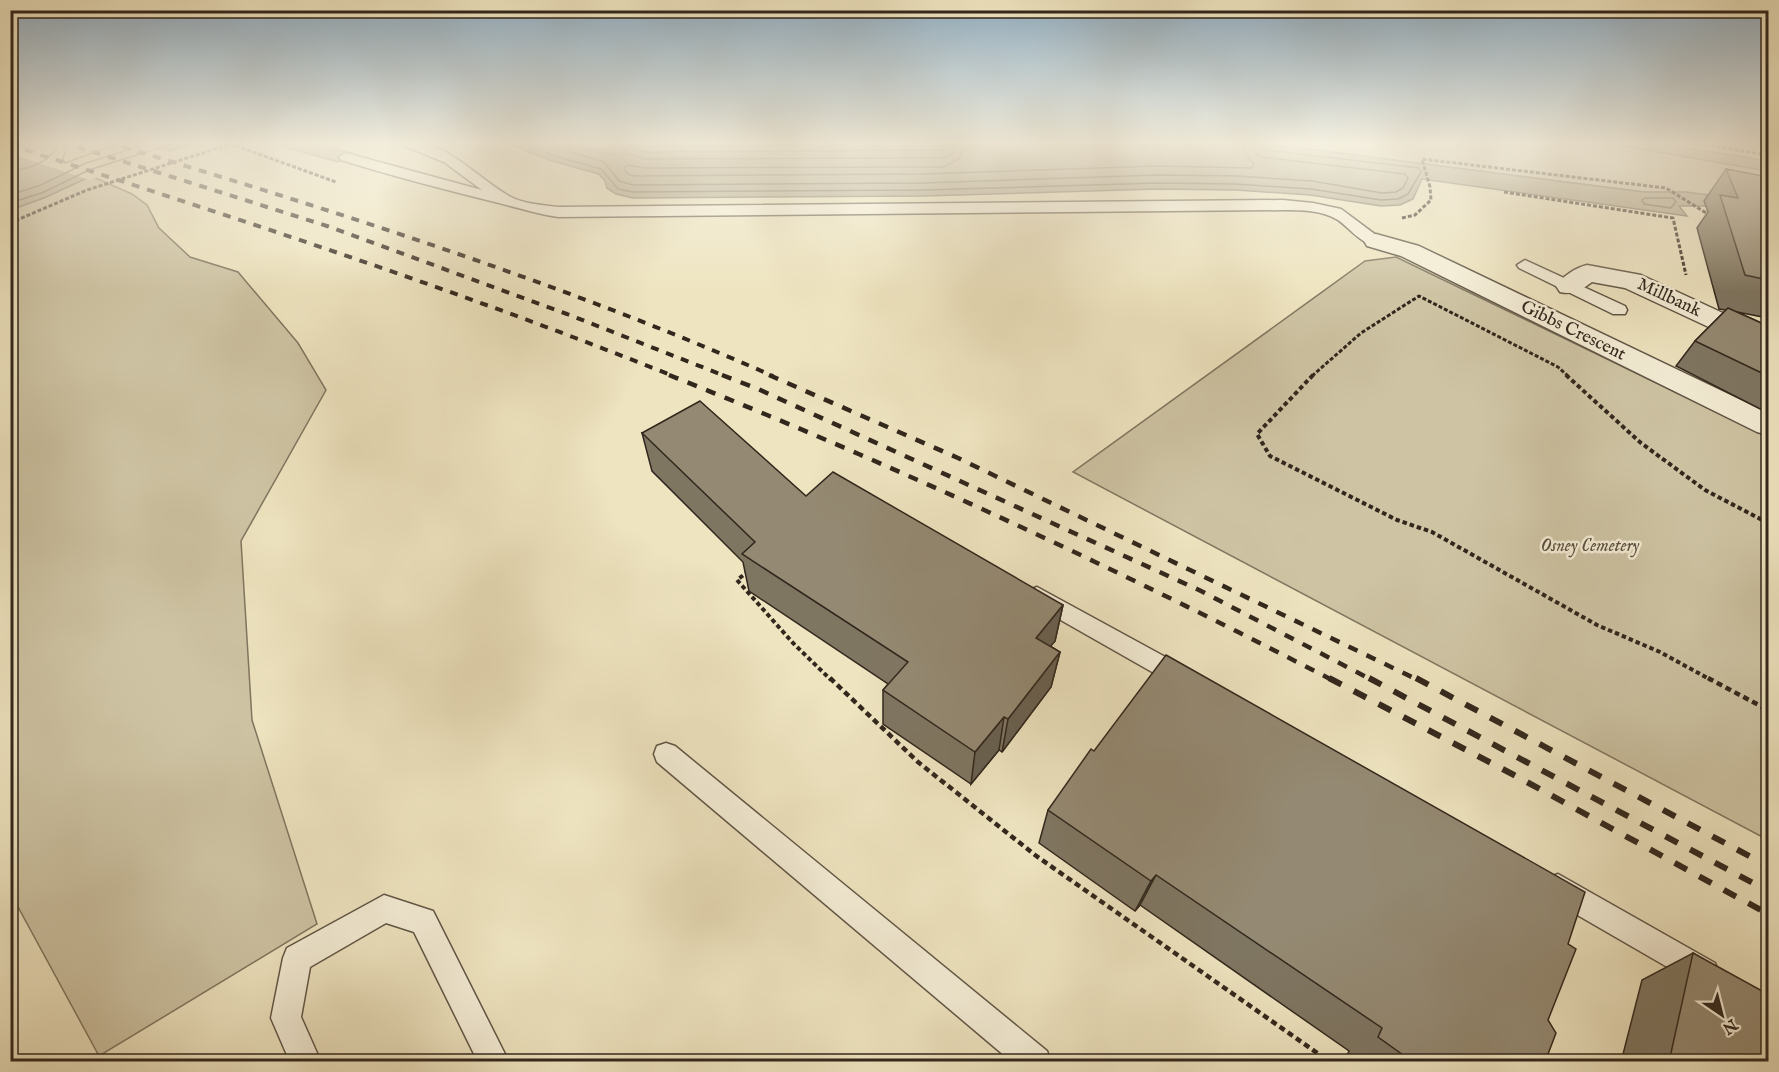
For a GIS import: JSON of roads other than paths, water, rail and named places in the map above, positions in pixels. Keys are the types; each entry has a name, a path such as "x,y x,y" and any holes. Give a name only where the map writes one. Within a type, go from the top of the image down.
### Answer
{"street":[{"name":"Gibbs Crescent","path":"1376,241 1410,251 1768,425"},
{"name":"Millbank","path":"1569,286 1587,273 1632,281 1768,344"}],"lane":[{"path":"471,192 535,209 583,213 1282,205 1325,210 1341,216 1362,234 1376,241"},
{"path":"494,192 505,200"},
{"name":"Millbank","path":"1525,265 1619,310"},
{"path":"1016,584 1203,689"},
{"path":"666,754 1036,1062"},
{"path":"1537,876 1673,952 1720,983"},
{"path":"306,1062 286,1018 297,958 384,909 423,921 494,1062"}],"water":[{"path":"11,192 57,192 46,197 11,210"},
{"path":"613,192 1057,192 925,196 633,198"},
{"path":"1266,192 1416,192 1413,199 1400,205 1381,206 1310,195"},
{"path":"1515,192 1686,192 1732,198 1729,206 1679,206 1687,216"}],"railway":[{"path":"154,192 509,313 673,376"},
{"path":"220,192 327,226 567,314 725,376"},
{"path":"270,192 527,278 692,341 773,376"},
{"path":"669,375 838,445 1004,519 1251,638 1332,680"},
{"path":"722,375 758,389 1199,590 1372,680"},
{"path":"769,375 958,458 1418,680"},
{"path":"1329,678 1514,775 1768,914"},
{"path":"1369,678 1768,891"},
{"path":"1416,678 1768,866"}],"park label":[{"name":"Osney Cemetery","path":"1590,546"}]}
